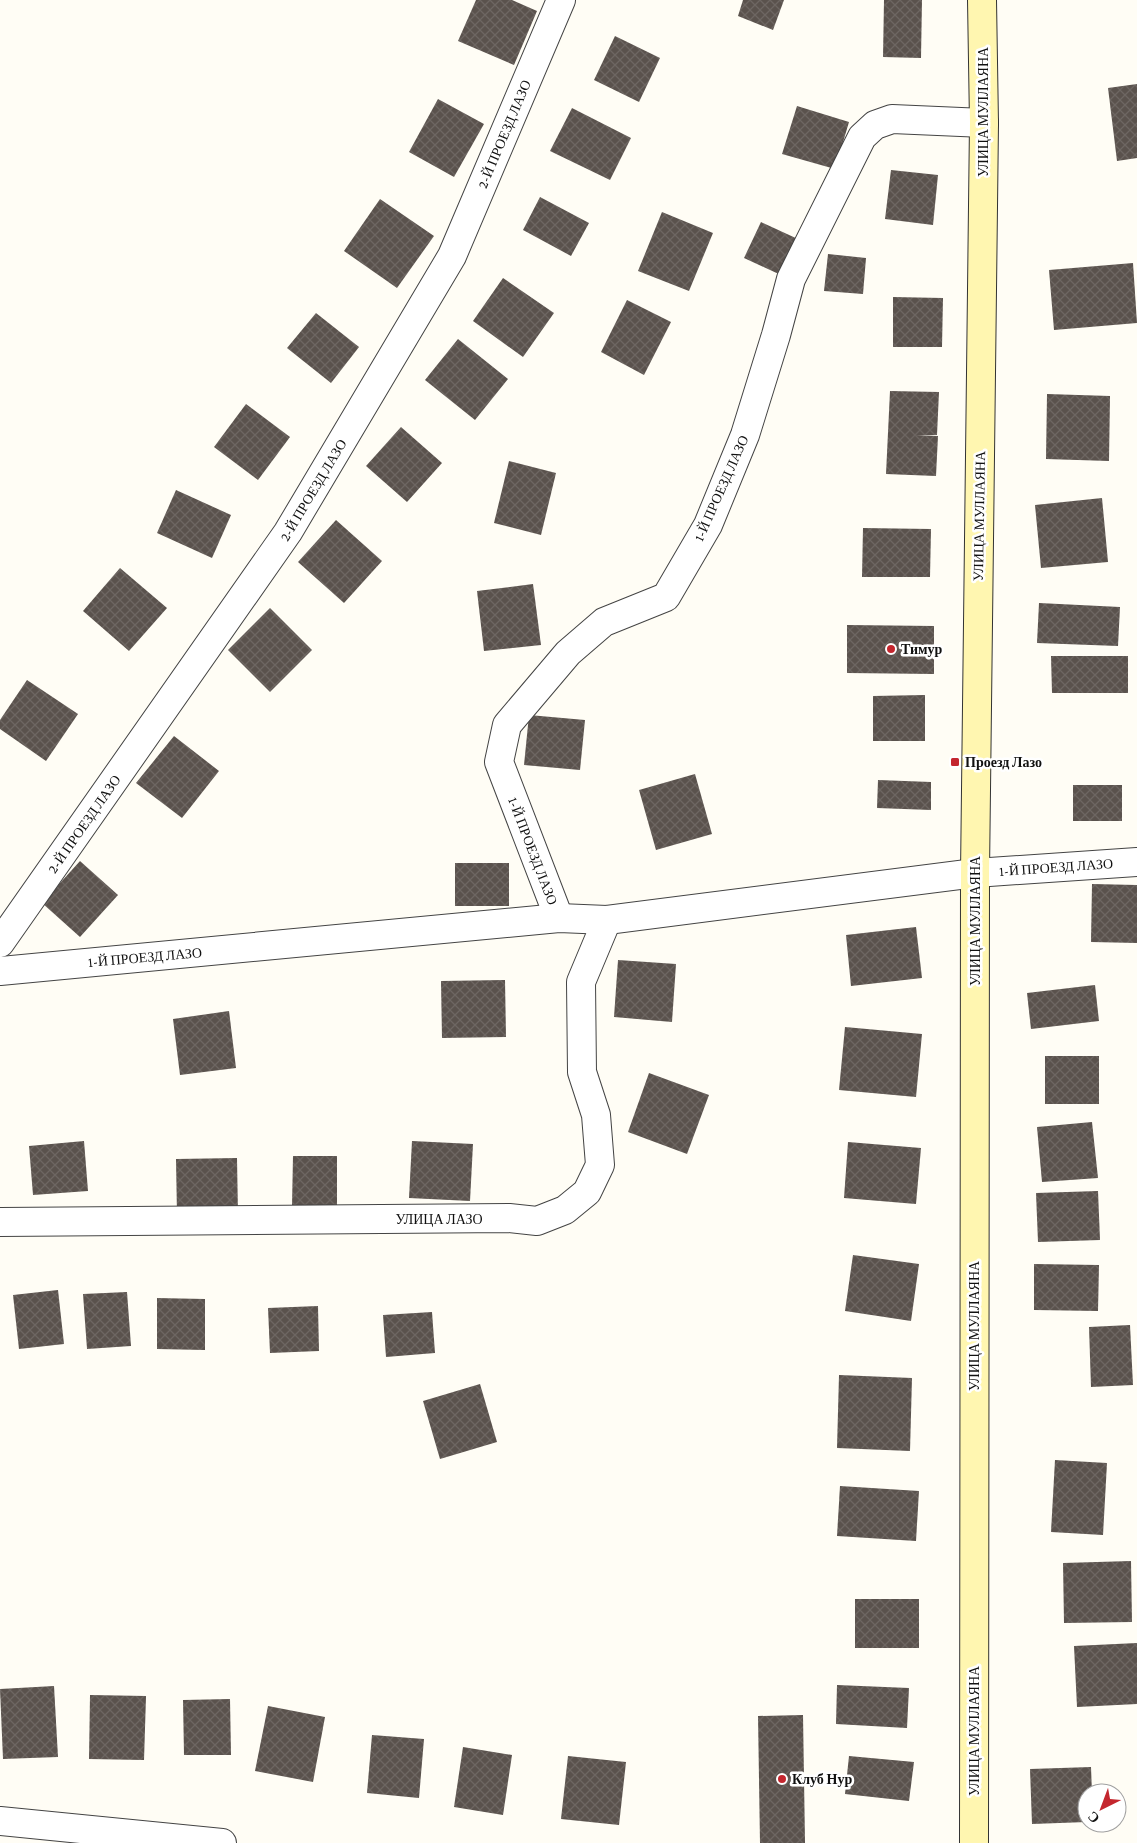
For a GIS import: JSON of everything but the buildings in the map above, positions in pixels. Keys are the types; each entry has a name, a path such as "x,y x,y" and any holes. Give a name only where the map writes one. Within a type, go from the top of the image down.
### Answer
{"main road":[{"name":"УЛИЦА МУЛЛАЯНА","path":"974,1843 975,873 984,122 982,0"}],"street":[{"name":"2-Й ПРОЕЗД ЛАЗО","path":"0,943 294,524 452,256 561,0"},
{"name":"1-Й ПРОЕЗД ЛАЗО","path":"559,918 500,762 506,725 568,653 604,622 666,597 708,525 745,435 791,279 862,137 875,125 892,119 984,122"},
{"name":"1-Й ПРОЕЗД ЛАЗО","path":"0,971 559,918 607,920 975,873 1137,862"},
{"name":"УЛИЦА ЛАЗО","path":"0,1222 499,1218 537,1221 565,1210 587,1192 600,1165 596,1115 582,1072 581,982 607,920"},
{"path":"0,1821 222,1843"}],"place":[{"name":"Тимур","path":"891,649"},
{"name":"Проезд Лазо","path":"955,762"},
{"name":"Клуб Нур","path":"782,1779"}]}
